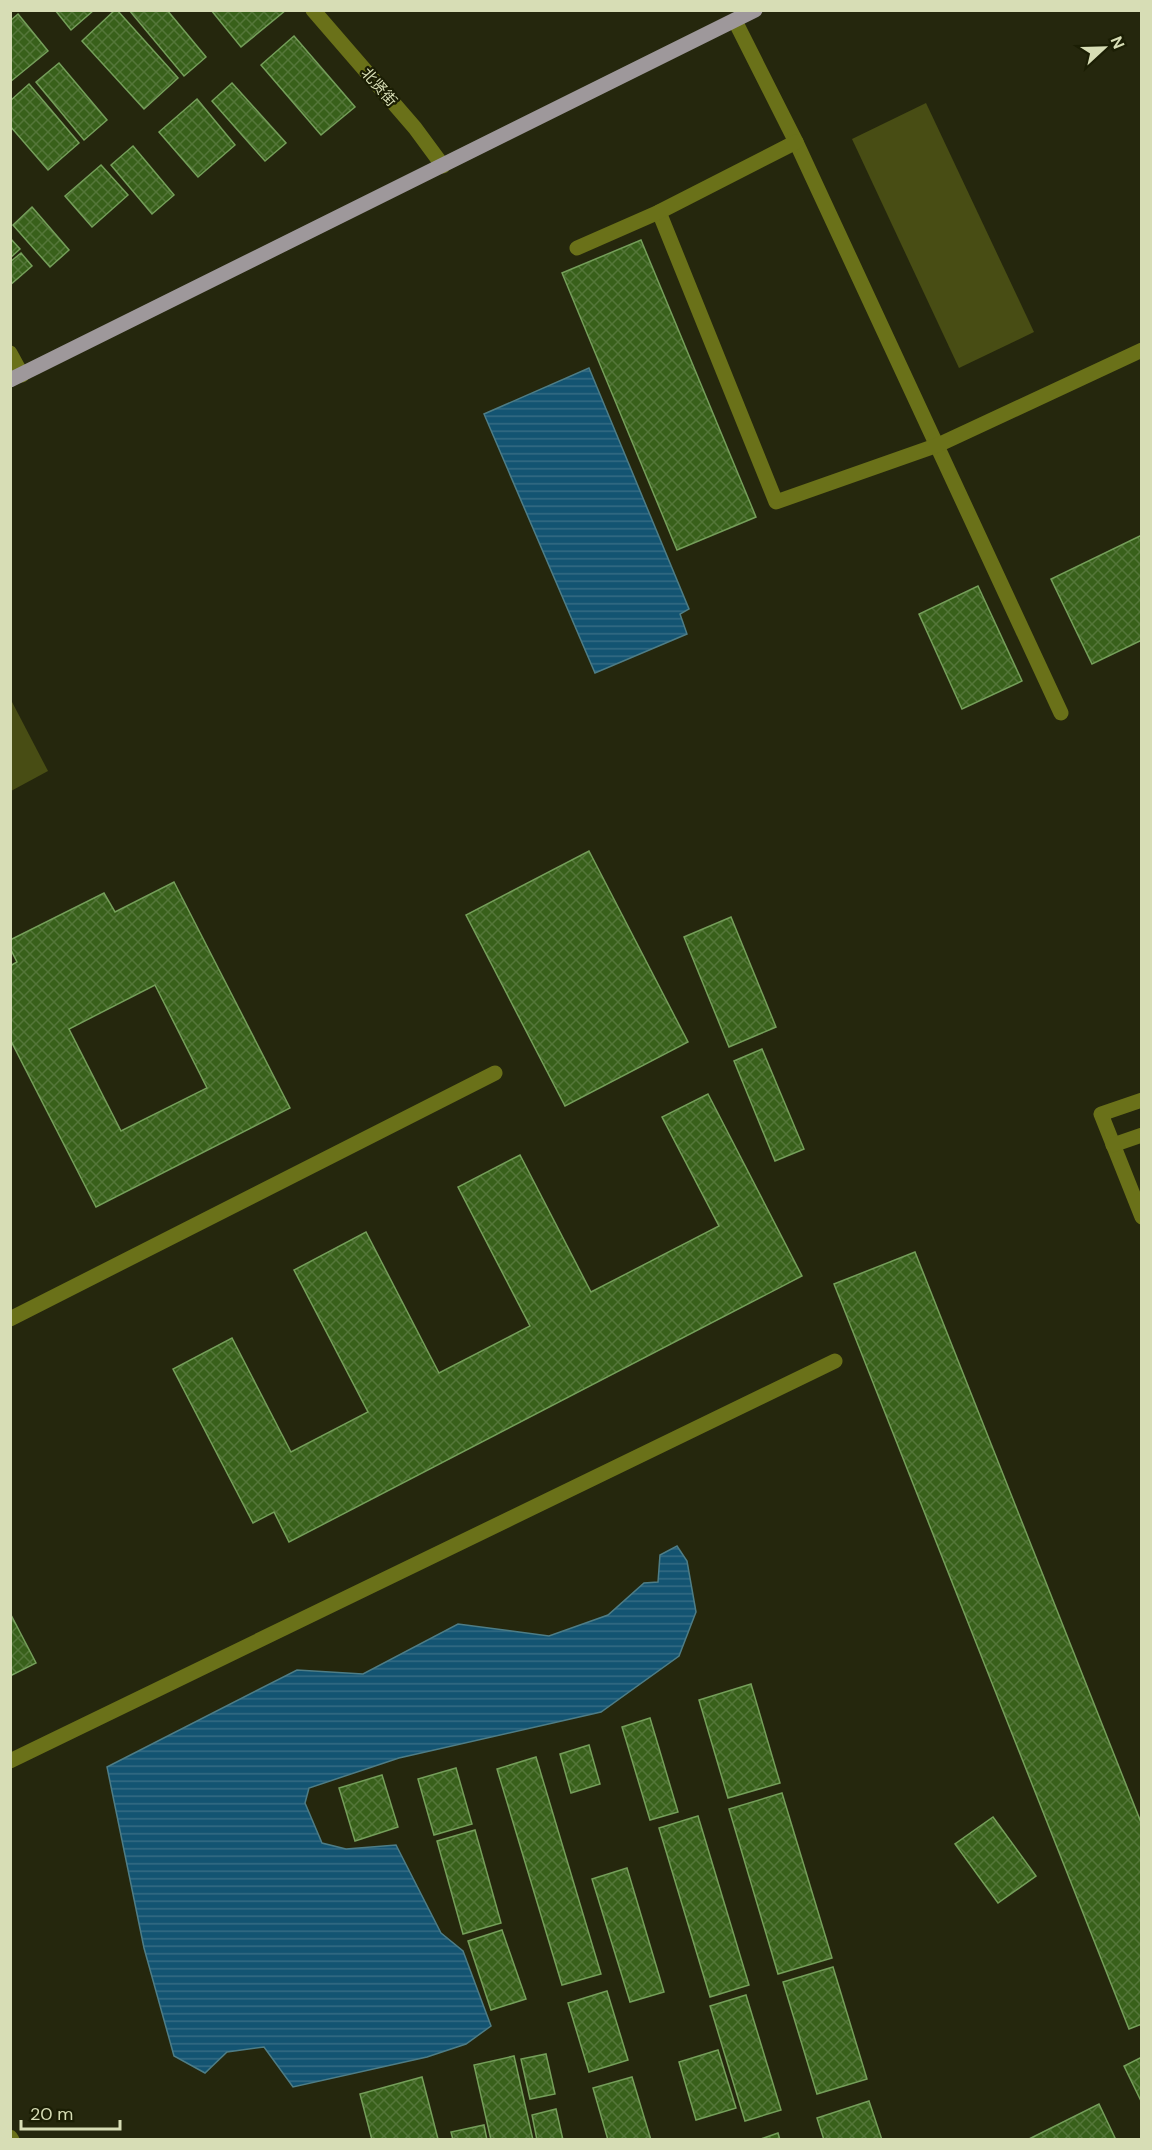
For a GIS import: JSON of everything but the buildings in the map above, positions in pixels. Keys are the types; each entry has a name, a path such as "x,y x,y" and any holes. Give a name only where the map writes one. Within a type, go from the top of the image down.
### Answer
{"main road":[{"path":"16,378 755,10"}],"street":[{"name":"北贤街","path":"313,10 416,128 443,166"},
{"path":"735,21 796,142 1061,713"},
{"path":"576,248 659,212 796,142"},
{"path":"659,212 776,502 938,445 1142,350"},
{"path":"10,353 16,378"},
{"path":"10,1319 495,1073"},
{"path":"1142,1100 1101,1114 1142,1217"},
{"path":"1113,1145 1142,1135"},
{"path":"10,1761 835,1361"}],"green space":[{"path":"926,103 1034,332 959,368 852,139"},
{"path":"11,700 48,771 10,791"}],"water":[{"path":"589,368 689,609 680,614 687,634 595,673 484,414"},
{"path":"677,1546 687,1561 696,1612 679,1656 601,1712 399,1758 309,1788 305,1803 322,1843 346,1849 396,1845 441,1933 463,1951 491,2026 466,2044 427,2057 293,2087 264,2047 227,2052 205,2073 174,2056 144,1948 107,1767 297,1670 363,1674 458,1624 549,1636 608,1615 644,1583 658,1582 660,1555"}]}
